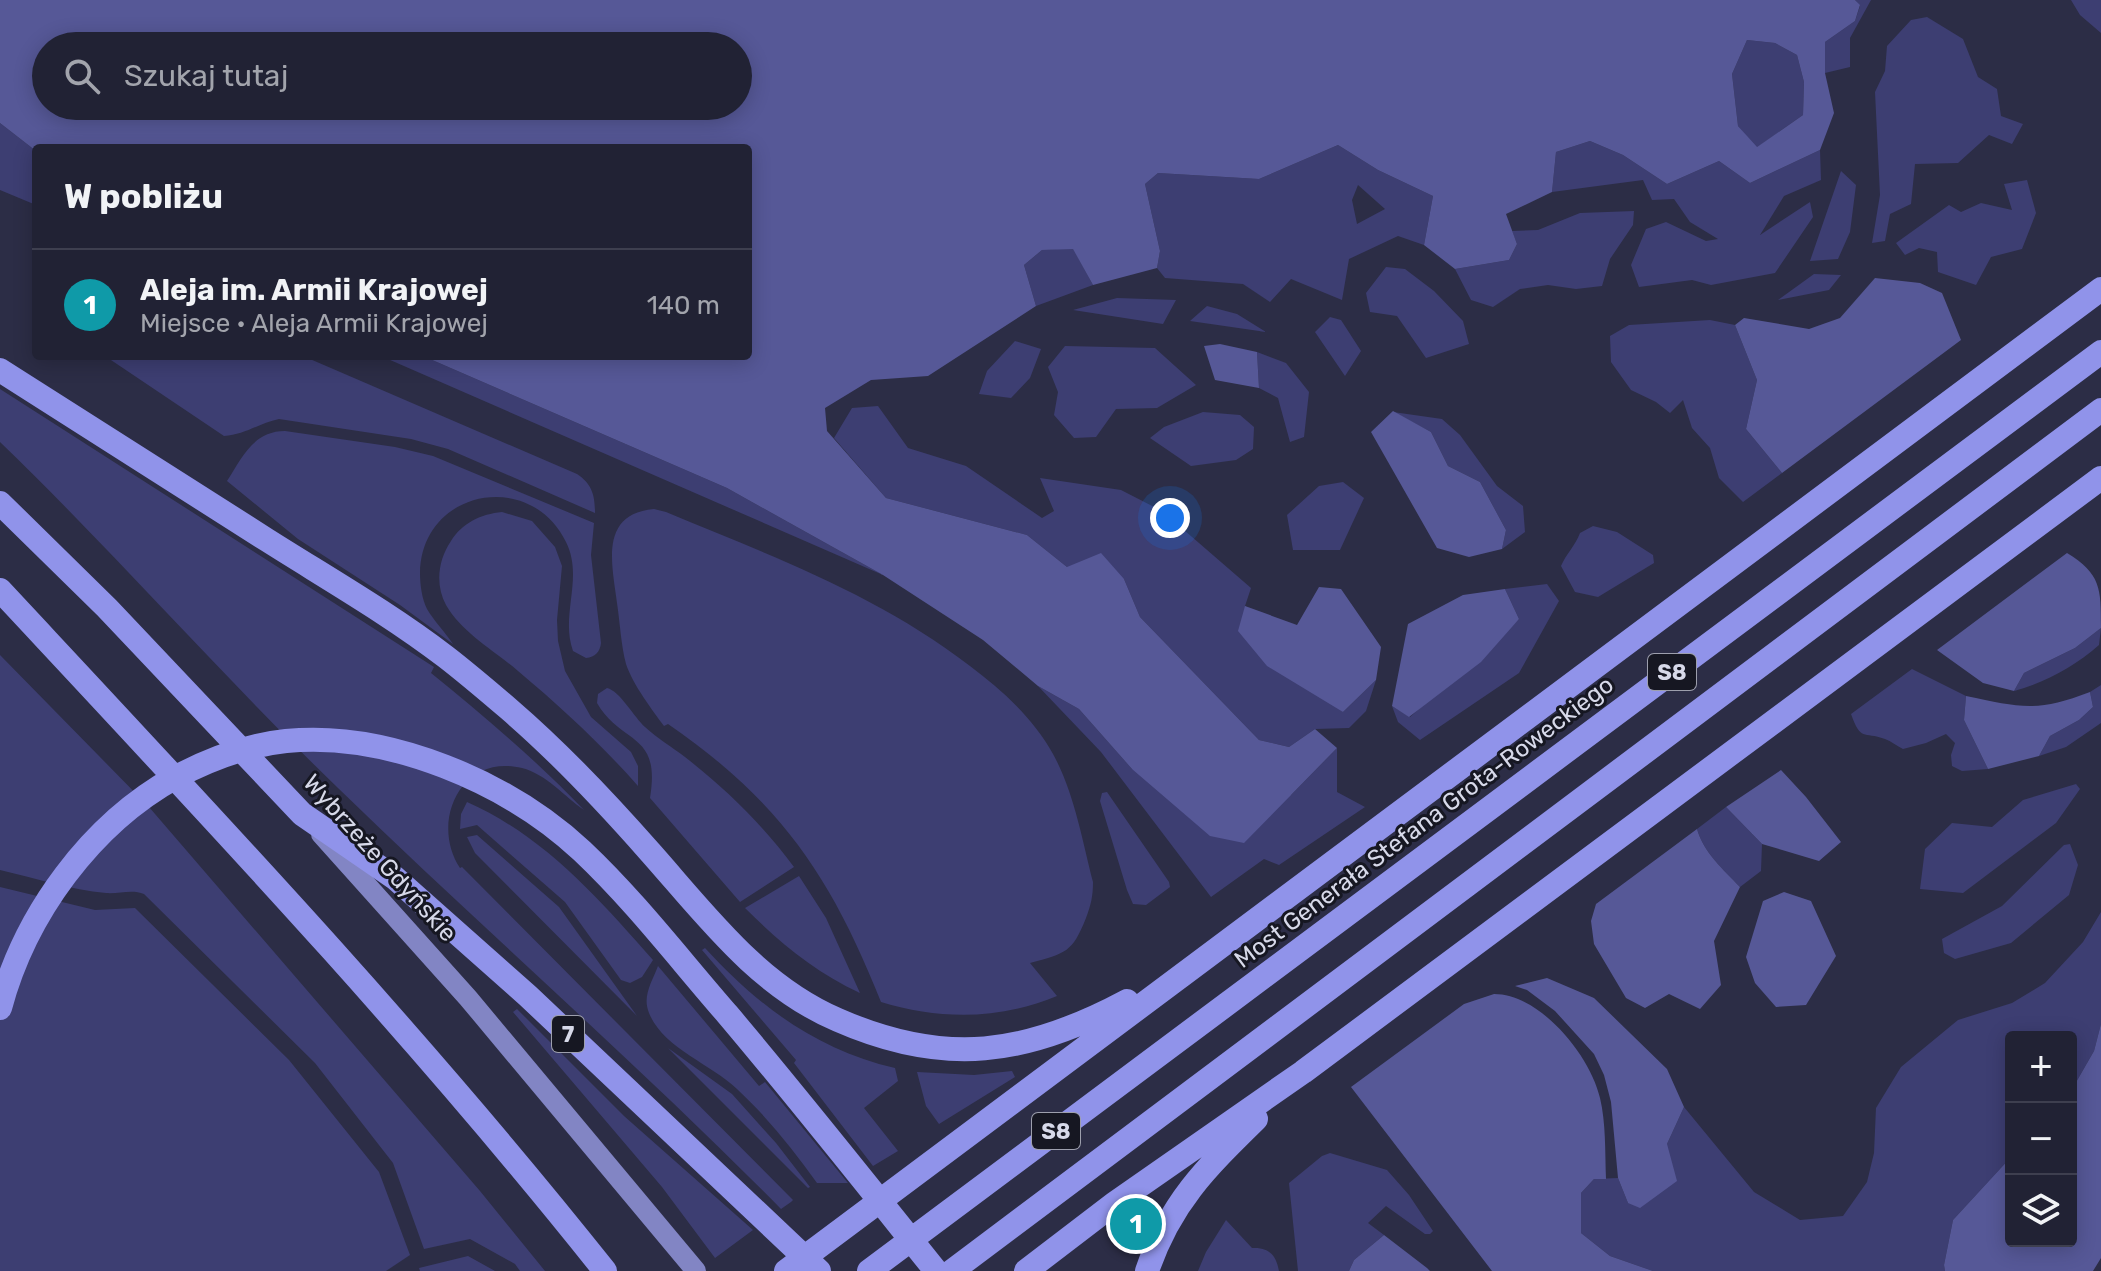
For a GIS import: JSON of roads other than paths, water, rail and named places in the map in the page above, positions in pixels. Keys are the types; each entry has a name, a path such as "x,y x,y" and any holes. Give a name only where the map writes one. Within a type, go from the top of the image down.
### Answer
{"highway":[{"path":"786,1271 2101,289"},
{"name":"Most Generała Stefana Grota-Roweckiego","path":"869,1271 2101,352"},
{"path":"0,370 444,656 521,720 588,784 699,912 752,964 806,1005 864,1031 919,1046 986,1050 1029,1042 1077,1027 1212,951"},
{"name":"S8","path":"952,1271 1762,661 2101,410"},
{"path":"1026,1271 1115,1203 1303,1072 2101,478"},
{"name":"Wybrzeże Gdyńskie","path":"0,503 187,691 302,814"},
{"path":"0,590 302,918 422,1054 605,1271"},
{"path":"0,1008 15,965 60,884 88,848 133,804 159,786 219,756 287,741 363,744 401,752 475,780 543,820 579,849 619,888 792,1091 936,1271"},
{"name":"7","path":"302,814 395,878 418,898 528,996 819,1271"},
{"path":"1147,1271 1161,1234 1189,1188 1303,1072"}],"main road":[{"name":"Wybrzeże Gdyńskie","path":"302,814 477,1008 696,1271"}],"place":[{"name":"Aleja im. Armii Krajowej","path":"1136,1224"}]}
